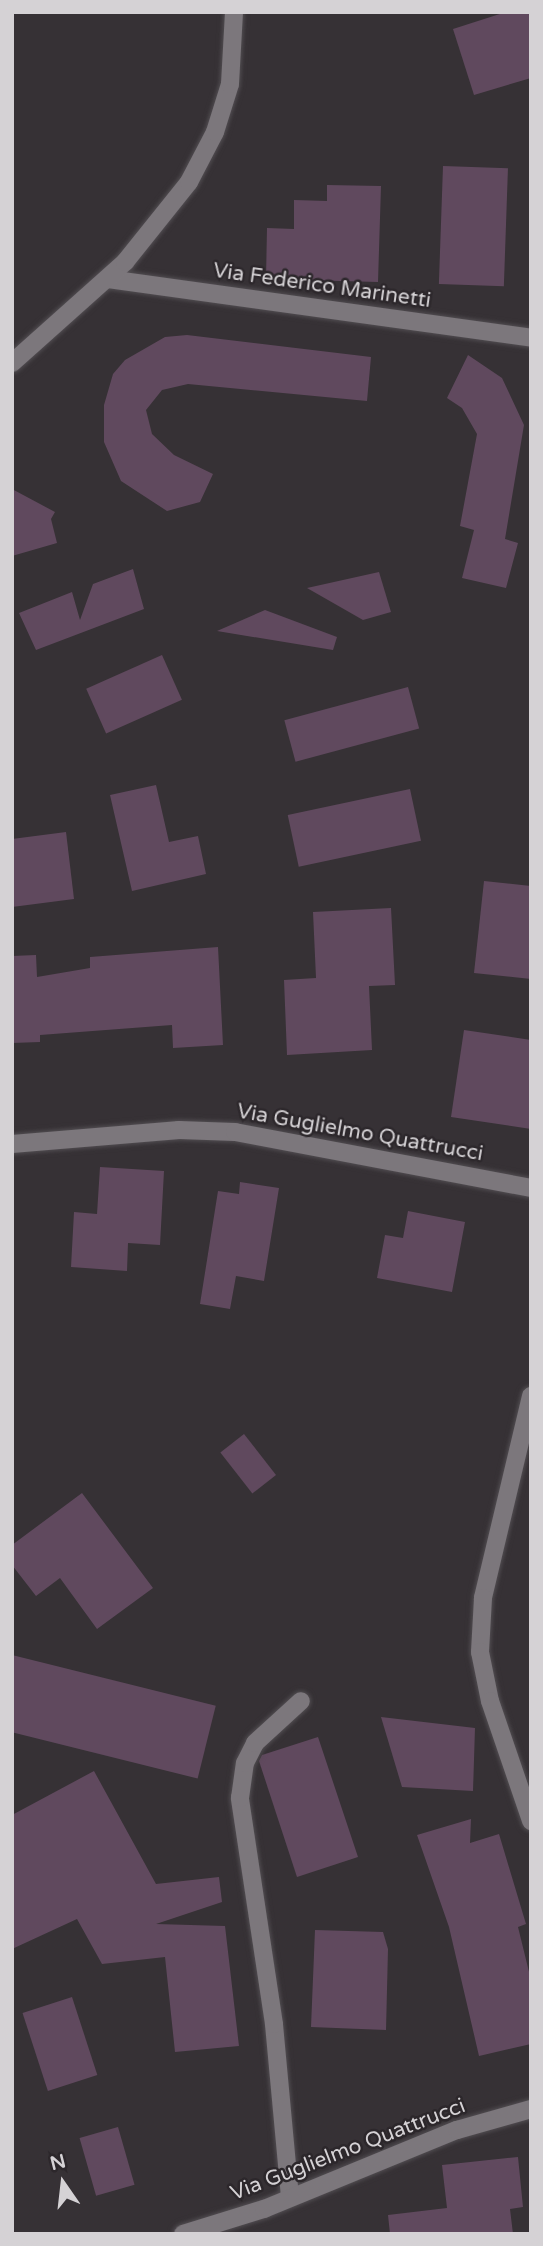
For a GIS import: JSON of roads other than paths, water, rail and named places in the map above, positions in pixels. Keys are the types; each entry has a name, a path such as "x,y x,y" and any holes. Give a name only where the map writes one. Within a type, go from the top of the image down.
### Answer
{"street":[{"path":"12,363 108,279 171,208 215,132 233,68 234,12"},
{"name":"Via Federico Marinetti","path":"108,279 531,338"},
{"name":"Via Guglielmo Quattrucci","path":"12,1144 221,1131 531,1188"},
{"path":"531,1396 483,1598 480,1635 487,1691 531,1821"},
{"path":"290,2197 274,2024 240,1798 245,1763 256,1743 301,1701"},
{"name":"Via Guglielmo Quattrucci","path":"183,2234 290,2197 432,2139 531,2109"}]}
